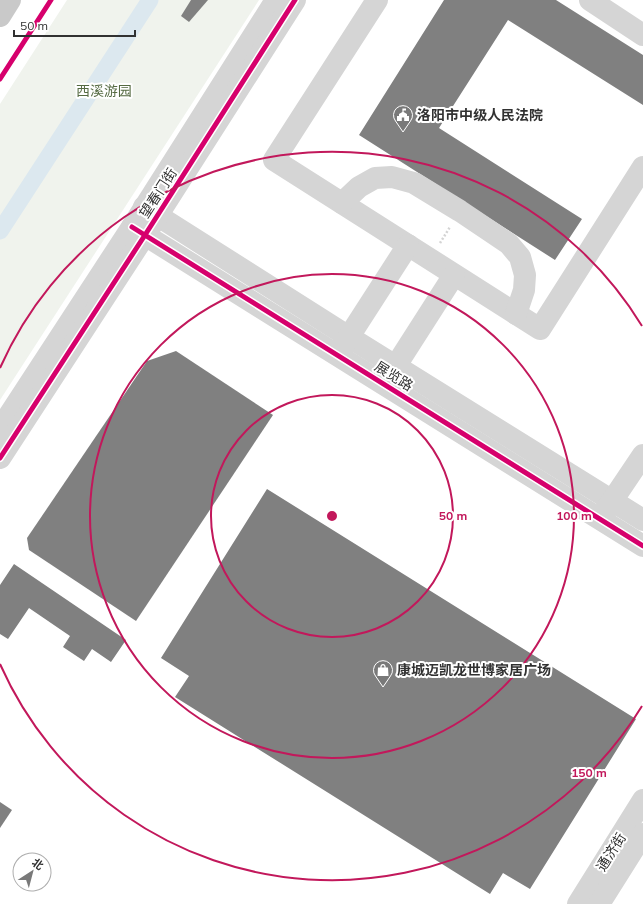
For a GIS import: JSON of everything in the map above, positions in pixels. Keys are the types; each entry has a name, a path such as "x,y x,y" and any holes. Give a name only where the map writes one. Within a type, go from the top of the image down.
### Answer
{"main road":[{"path":"0,16 10,0"}],"street":[{"name":"望春门街","path":"151,211 276,0"},
{"name":"望春门街","path":"0,458 138,231 295,0"},
{"path":"377,0 274,160 516,314 540,329 643,167"},
{"path":"590,0 643,35"},
{"path":"342,203 359,187 375,178 392,177 414,183 460,212 509,244 520,257 525,275 524,290 516,314"},
{"name":"展览路","path":"151,211 343,346"},
{"name":"望春门街","path":"0,429 138,231"},
{"name":"展览路","path":"138,231 343,346 390,375 606,510 643,546"},
{"path":"343,346 408,246"},
{"path":"390,375 454,275"},
{"path":"606,510 643,455"},
{"name":"展览路","path":"606,510 643,520"},
{"name":"通济街","path":"578,904 643,800"},
{"name":"通济街","path":"599,904 643,834"}],"green space":[{"name":"西溪游园","path":"67,0 259,0 0,400 0,104"}],"building":[{"path":"191,0 208,0 189,22 181,16"},
{"name":"洛阳市中级人民法院","path":"444,0 556,0 643,55 643,105 508,20 439,128 582,219 555,260 359,135"},
{"path":"176,351 273,415 136,621 29,550 27,538 147,361"},
{"name":"康城迈凯龙世博家居广场","path":"267,489 636,719 530,889 503,873 490,894 175,697 189,676 161,658"},
{"path":"14,564 126,640 111,662 92,649 84,661 63,647 70,636 29,608 8,639 0,634 0,585"},
{"path":"0,802 12,810 0,828"}],"waterway":[{"path":"0,231 150,0"}],"cycle path":[{"path":"0,79 51,0"},
{"path":"0,458 295,0"},
{"path":"132,227 643,546"}],"place":[{"name":"洛阳市中级人民法院","path":"403,132"},
{"name":"康城迈凯龙世博家居广场","path":"383,687"}]}
